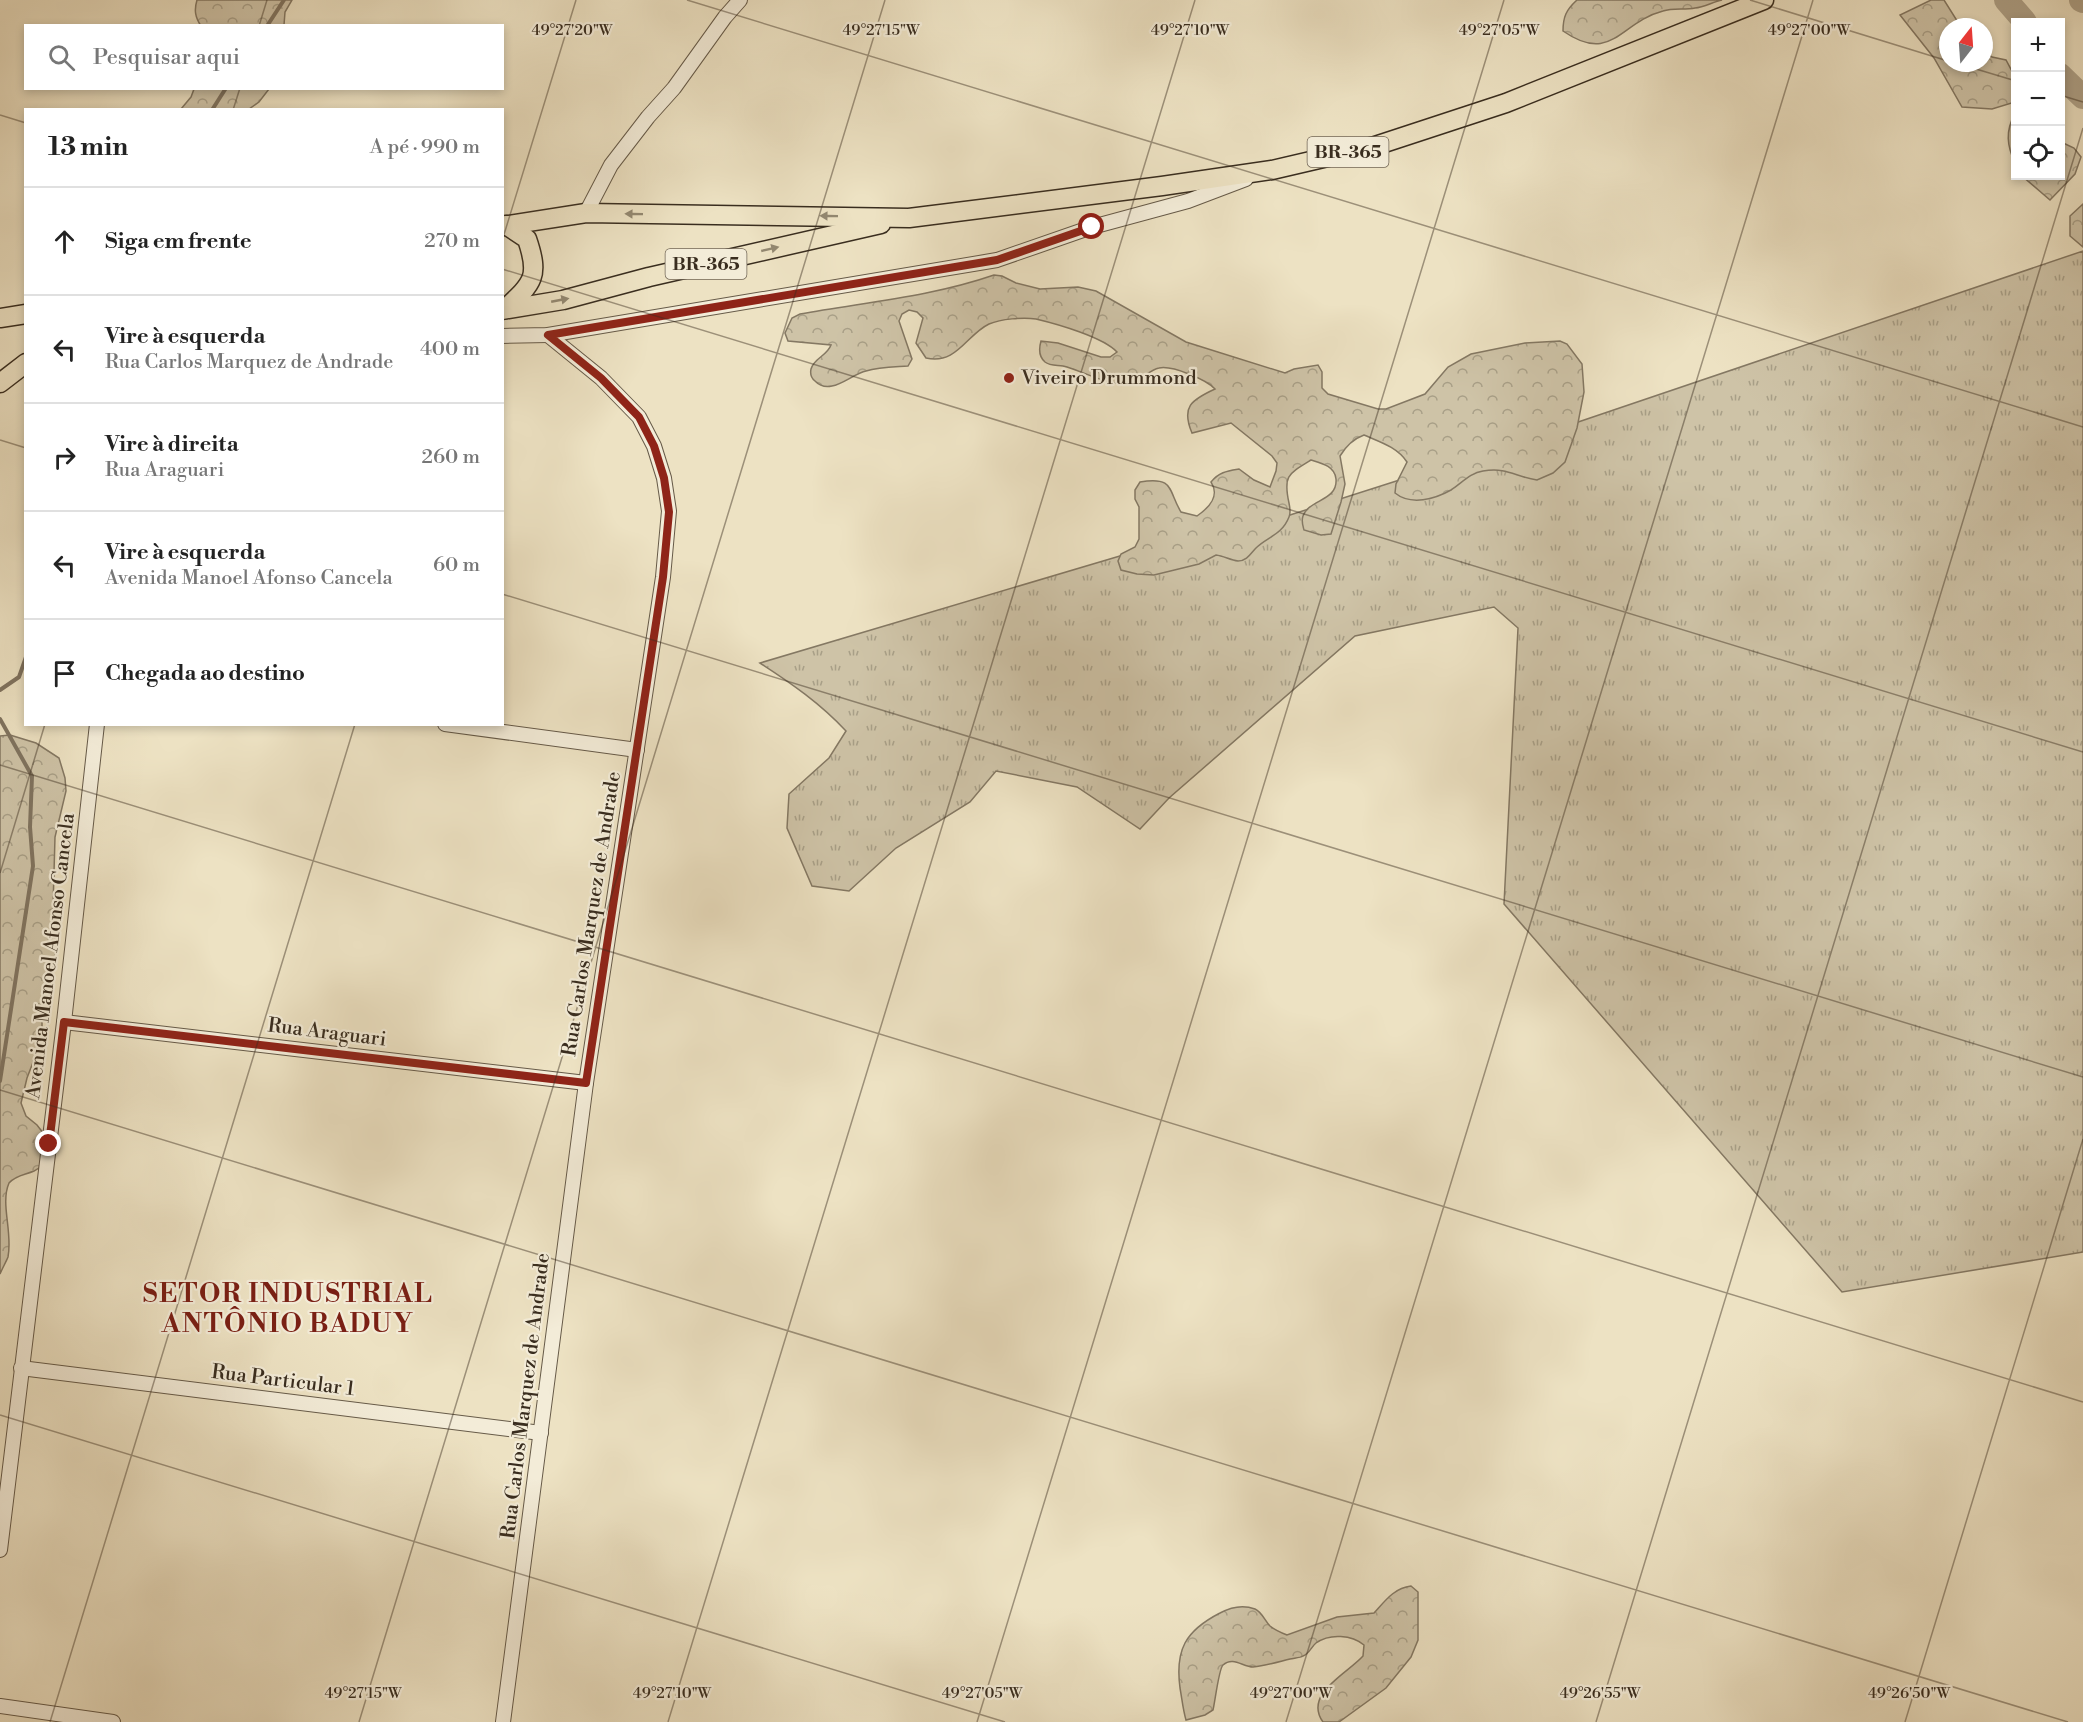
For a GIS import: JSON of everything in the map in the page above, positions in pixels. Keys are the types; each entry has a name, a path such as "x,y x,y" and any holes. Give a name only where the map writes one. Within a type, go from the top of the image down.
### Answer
{"main road":[{"name":"BR-365","path":"504,309 563,300 649,277 909,218 1272,170 1376,146 1506,103 1764,0"},
{"name":"BR-365","path":"504,226 586,213 909,218"},
{"name":"BR-365","path":"504,226 527,239 534,265 527,289 504,309"},
{"path":"0,318 24,314"},
{"path":"0,366 24,362"},
{"path":"0,384 24,364"}],"street":[{"path":"586,213 611,165 674,88 725,17 740,0"},
{"path":"504,336 548,335 997,260 1092,227 1188,201 1272,170"},
{"name":"Rua Carlos Marquez de Andrade","path":"504,1722 586,1083 663,577 669,512 664,478 654,446 639,417 601,378 548,335"},
{"name":"Avenida Manoel Afonso Cancela","path":"0,1550 98,726"},
{"path":"460,726 637,750"},
{"name":"Rua Araguari","path":"64,1022 586,1083"},
{"name":"Rua Particular 1","path":"21,1368 541,1433"},
{"path":"0,1706 113,1722"}],"green space":[{"path":"197,0 292,0 285,12 284,24 200,24"},
{"path":"1577,0 1722,0 1648,16 1615,38 1605,43 1593,44 1563,31 1566,14"},
{"path":"1931,0 1944,0 1955,18 1939,18 1939,67 1934,58 1900,15"},
{"path":"1993,57 2006,60 2011,69 2011,103 1992,109 1962,107 1942,72 1993,72"},
{"path":"193,90 268,90 259,102 250,108 182,108 191,97"},
{"path":"2011,123 2011,153 2008,138"},
{"path":"2065,144 2074,148 2081,157 2075,174 2050,200 2027,180 2065,180"},
{"path":"2083,204 2083,247 2070,236 2070,216"},
{"path":"2083,251 2083,1252 1842,1292 1504,904 1518,628 1494,607 1355,636 1169,798 1140,829 1077,787 996,771 970,802 896,848 849,891 812,886 787,828 789,794 829,758 846,731 805,694 760,663 1140,550 1174,552 1528,439"},
{"path":"994,275 1040,289 1078,287 1096,291 1186,342 1285,373 1318,365 1322,372 1322,388 1328,394 1378,409 1386,409 1425,394 1448,367 1471,354 1525,343 1560,341 1567,344 1582,364 1584,392 1577,428 1565,462 1553,473 1537,480 1505,471 1478,472 1451,490 1423,500 1408,499 1395,493 1396,484 1407,462 1398,452 1364,435 1350,443 1340,456 1345,484 1331,534 1321,535 1304,530 1303,527 1302,518 1306,510 1333,492 1336,479 1333,471 1327,466 1311,460 1292,473 1287,481 1290,515 1286,523 1244,560 1238,561 1216,555 1199,564 1154,575 1121,570 1118,561 1121,554 1135,547 1139,539 1139,507 1135,499 1135,490 1140,482 1165,483 1181,512 1197,516 1206,509 1214,497 1214,487 1211,482 1224,472 1239,469 1254,480 1270,487 1277,463 1272,456 1231,423 1192,433 1188,417 1190,405 1215,389 1211,385 1189,374 1165,368 1155,369 1134,382 1122,384 1105,381 1071,368 1049,364 1040,355 1041,341 1058,343 1101,357 1110,357 1117,352 1101,341 1079,332 1031,318 989,324 946,357 926,358 916,343 923,318 917,312 909,310 902,314 899,321 912,359 908,366 871,370 827,387 814,380 811,371 815,362 827,352 831,345 788,341 785,333 792,318 800,314 922,294"},
{"path":"10,735 36,743 59,758 66,791 55,837 53,908 56,951 42,1012 42,1039 27,1078 21,1103 26,1116 47,1138 46,1163 9,1183 6,1209 9,1248 8,1257 0,1274 0,736"},
{"path":"1411,1586 1418,1592 1418,1640 1411,1657 1386,1688 1339,1722 1323,1722 1318,1712 1319,1702 1330,1685 1363,1656 1364,1645 1341,1636 1316,1643 1302,1657 1253,1667 1234,1662 1223,1665 1213,1710 1205,1715 1186,1720 1179,1675 1181,1652 1191,1635 1208,1620 1232,1608 1250,1607 1260,1612 1270,1626 1287,1635 1337,1617 1374,1613 1395,1592"}],"waterway":[{"path":"268,24 284,0"},
{"path":"2006,0 2022,18"},
{"path":"2065,80 2083,97"},
{"path":"213,108 225,90"},
{"path":"0,690 19,677 24,663"},
{"path":"0,719 32,776 30,827 33,866 0,1081"}],"place":[{"name":"Viveiro Drummond","path":"1009,378"}],"district":[{"name":"SETOR INDUSTRIAL ANTÔNIO BADUY","path":"288,1309"}],"route":[{"path":"49,1144 64,1022 586,1083 663,577 669,512 664,478 654,446 639,417 601,378 548,335 997,260 1092,227"}]}
